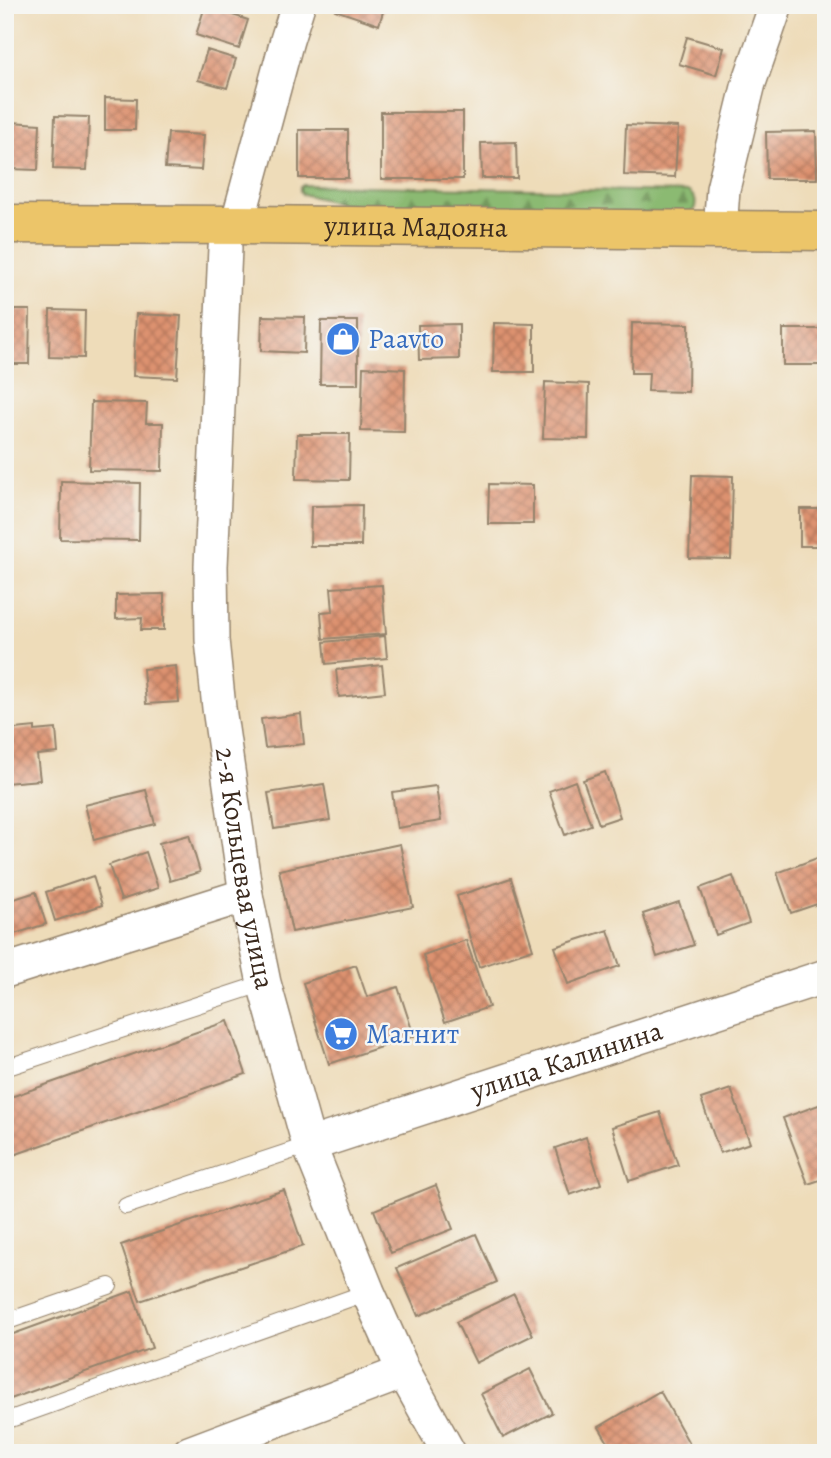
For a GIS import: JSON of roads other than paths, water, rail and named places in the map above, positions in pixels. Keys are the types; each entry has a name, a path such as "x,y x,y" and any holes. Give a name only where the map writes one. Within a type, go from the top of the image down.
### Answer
{"main road":[{"name":"улица Мадояна","path":"5,224 231,236 826,253"},
{"name":"улица Мадояна","path":"5,245 231,236 826,231"}],"street":[{"name":"2-я Кольцевая улица","path":"298,5 231,236 211,566 212,640 219,708 246,895 264,983 309,1145 368,1292 404,1371 449,1453"},
{"path":"720,230 723,189 746,96 776,5"},
{"path":"5,971 246,895"},
{"name":"улица Калинина","path":"309,1145 826,976"},
{"path":"190,1453 404,1371"}],"lane":[{"path":"5,1069 264,983"},
{"path":"126,1206 309,1145"},
{"path":"5,1322 109,1286"},
{"path":"5,1421 368,1292"}],"place":[{"name":"Paavto","path":"343,339"},
{"name":"Магнит","path":"341,1034"}]}
